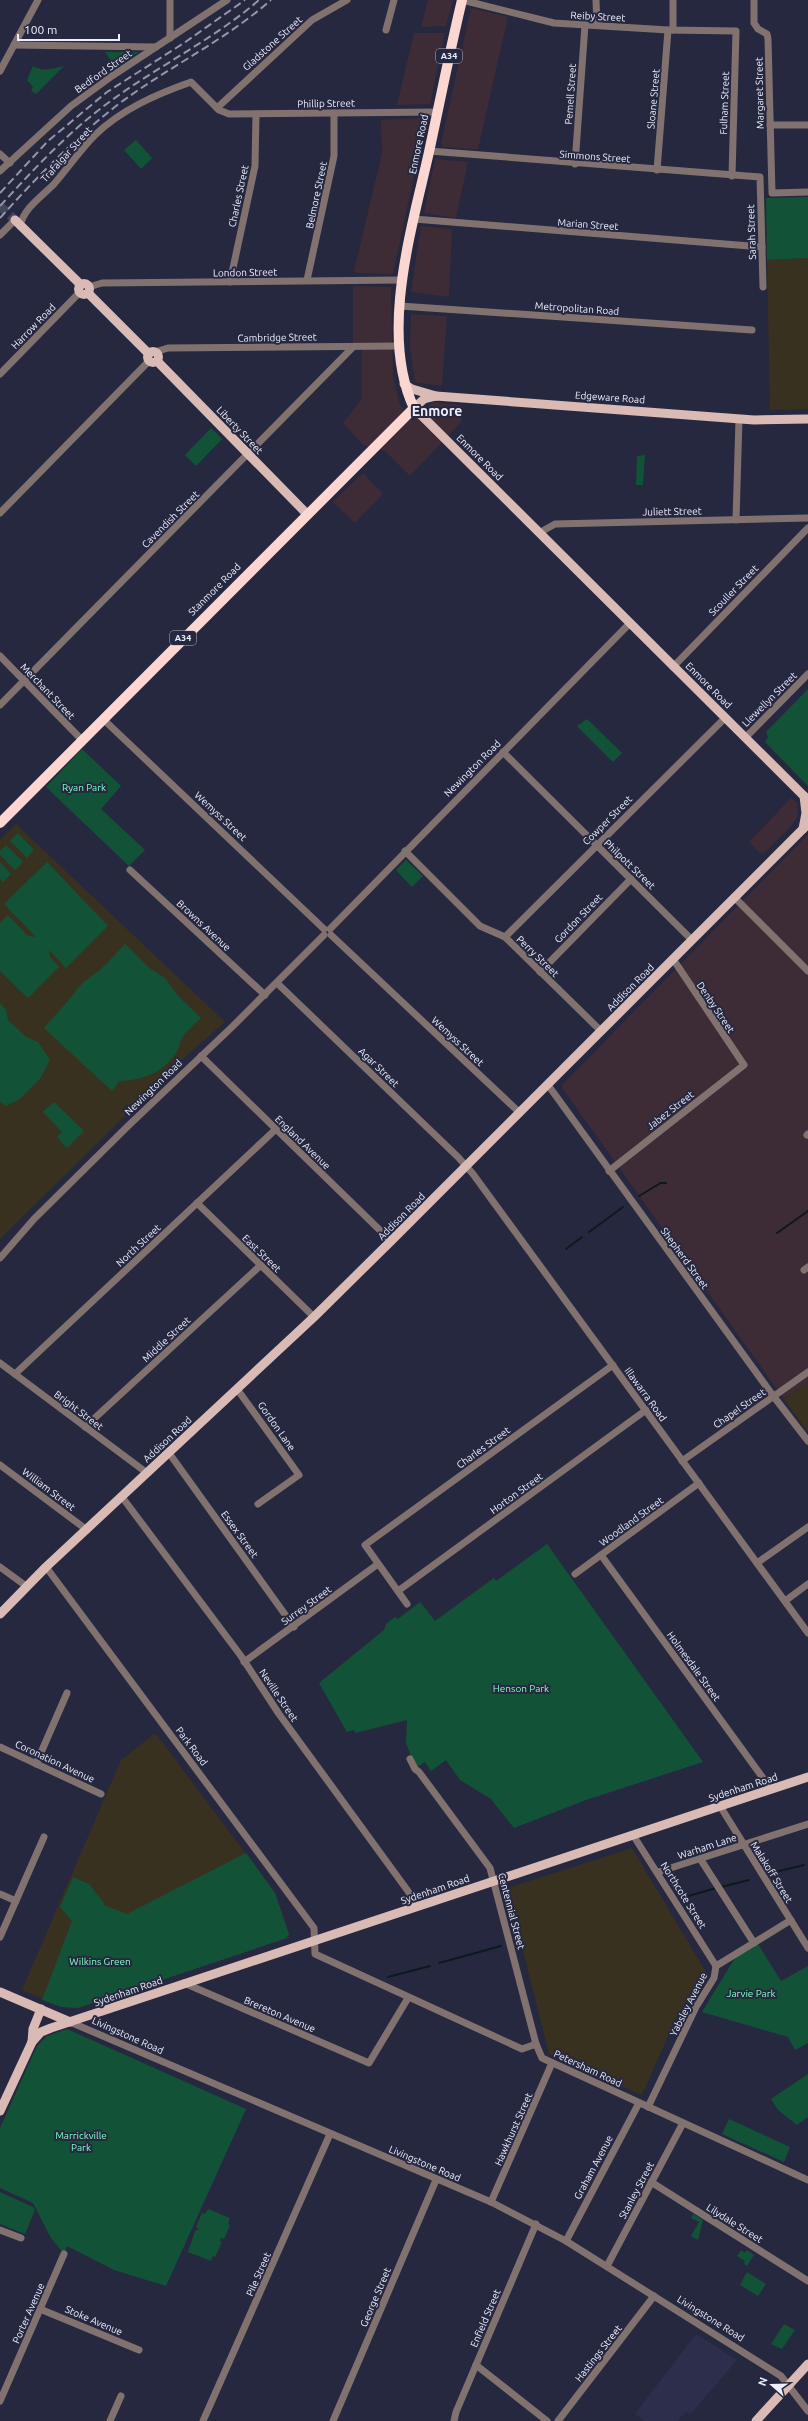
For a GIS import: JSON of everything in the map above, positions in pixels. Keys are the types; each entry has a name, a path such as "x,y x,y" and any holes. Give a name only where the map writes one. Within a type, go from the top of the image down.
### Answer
{"highway":[{"name":"Enmore Road","path":"414,408 404,384 400,346 401,280 462,0"},
{"name":"Stanmore Road","path":"0,824 414,408"}],"main road":[{"name":"Liberty Street","path":"17,223 85,289 307,514"},
{"path":"404,384 436,396"},
{"name":"Edgeware Road","path":"414,408 421,401 436,396 767,421 808,419"},
{"name":"Enmore Road","path":"414,408 806,798"},
{"path":"806,798 806,826"},
{"name":"Addison Road","path":"0,1614 26,1586 314,1317 391,1242 806,826"},
{"name":"Sydenham Road","path":"32,2042 41,2032 184,1983 771,1789 807,1779"},
{"name":"Livingstone Road","path":"0,1992 70,2022"},
{"path":"0,2111 32,2042 33,2029 41,2009"},
{"path":"756,2421 788,2383 808,2364"}],"street":[{"path":"0,70 38,0"},
{"path":"170,0 170,38"},
{"name":"Bedford Street","path":"0,171 71,106 227,0"},
{"name":"Gladstone Street","path":"217,108 312,20 347,0"},
{"path":"386,30 394,0"},
{"name":"Reiby Street","path":"462,0 542,21 671,30 736,31"},
{"path":"596,0 597,25"},
{"name":"Sloane Street","path":"657,170 673,0"},
{"name":"Margaret Street","path":"754,0 754,23 758,29 767,34 768,39 772,193 808,192"},
{"name":"Pemell Street","path":"574,164 585,25"},
{"name":"Fulham Street","path":"732,176 736,31"},
{"path":"14,45 156,47"},
{"name":"Trafalgar Street","path":"0,235 17,223 27,210 55,182 96,135 128,111 160,92 191,82 217,108"},
{"name":"Phillip Street","path":"217,108 229,114 438,112"},
{"name":"Belmore Street","path":"307,280 334,156 334,113"},
{"name":"Charles Street","path":"230,282 255,166 256,114"},
{"path":"770,126 808,124"},
{"name":"Simmons Street","path":"429,151 574,164 760,177"},
{"path":"0,154 10,162"},
{"name":"Sarah Street","path":"760,177 763,287"},
{"name":"Marian Street","path":"414,219 458,224 762,247"},
{"name":"London Street","path":"85,289 102,283 401,280"},
{"name":"Harrow Road","path":"0,374 85,289"},
{"name":"Metropolitan Road","path":"400,306 752,330"},
{"name":"Cambridge Street","path":"152,357 168,348 400,346"},
{"name":"Cavendish Street","path":"0,705 353,347"},
{"path":"0,513 152,357"},
{"path":"736,520 739,419"},
{"name":"Juliett Street","path":"539,533 555,524 808,518"},
{"name":"Scouller Street","path":"673,667 808,528"},
{"name":"Newington Road","path":"0,1258 34,1219 277,983 630,623"},
{"name":"Merchant Street","path":"0,656 82,740"},
{"name":"Llewellyn Street","path":"745,738 808,674"},
{"name":"Cowper Street","path":"505,937 725,718"},
{"name":"Wemyss Street","path":"103,719 520,1113"},
{"name":"Philpott Street","path":"503,752 692,940"},
{"name":"Perry Street","path":"405,851 480,926 505,937 601,1031"},
{"name":"Browns Avenue","path":"130,870 265,995"},
{"name":"Gordon Street","path":"540,972 631,879"},
{"path":"734,897 808,971"},
{"name":"Denby Street","path":"673,959 744,1065"},
{"name":"Agar Street","path":"277,983 467,1167"},
{"name":"England Avenue","path":"201,1056 391,1242"},
{"name":"Jabez Street","path":"609,1171 744,1065"},
{"name":"Shepherd Street","path":"548,1085 773,1396 808,1441"},
{"name":"North Street","path":"15,1374 276,1129"},
{"name":"Illawarra Road","path":"467,1167 808,1633"},
{"name":"East Street","path":"197,1203 314,1317"},
{"name":"Middle Street","path":"85,1427 261,1265"},
{"name":"Bright Street","path":"0,1363 147,1473"},
{"name":"Charles Street","path":"378,1564 365,1545 612,1365"},
{"name":"Chapel Street","path":"682,1461 808,1372"},
{"name":"Gordon Lane","path":"237,1389 299,1475 258,1504"},
{"name":"Horton Street","path":"398,1591 646,1410"},
{"name":"Essex Street","path":"169,1453 294,1627"},
{"name":"William Street","path":"0,1465 87,1530"},
{"name":"Woodland Street","path":"575,1574 699,1483"},
{"name":"Neville Street","path":"122,1497 244,1662 279,1714 413,1898 416,1907"},
{"path":"757,1563 808,1527"},
{"name":"Holmesdale Street","path":"601,1555 771,1789"},
{"path":"378,1564 407,1604"},
{"name":"Surrey Street","path":"244,1662 294,1627 378,1564"},
{"path":"0,1567 26,1586"},
{"name":"Park Road","path":"46,1567 314,1928 315,1940"},
{"path":"785,1601 808,1584"},
{"path":"36,1764 67,1693"},
{"name":"Coronation Avenue","path":"0,1747 101,1794"},
{"name":"Centennial Street","path":"410,1759 415,1769 419,1772 490,1868 536,2044"},
{"name":"Malakoff Street","path":"720,1806 808,1948"},
{"name":"Warham Lane","path":"658,1872 701,1860 808,1824"},
{"name":"Northcote Street","path":"633,1835 658,1872 716,1966"},
{"path":"0,1937 44,1838"},
{"path":"701,1860 754,1944"},
{"path":"0,1894 16,1901"},
{"name":"Yabsley Avenue","path":"648,2107 696,2007 714,1978 716,1966 791,1920"},
{"path":"315,1940 314,1952 317,1956 522,2049 536,2044"},
{"name":"Brereton Avenue","path":"184,1983 369,2064 408,1998"},
{"name":"Livingstone Road","path":"70,2022 436,2180 491,2202 536,2224 607,2266 765,2366 788,2383 808,2411"},
{"name":"Petersham Road","path":"536,2044 542,2058 808,2180"},
{"name":"Hawkhurst Street","path":"491,2202 552,2063"},
{"name":"Graham Avenue","path":"566,2241 639,2103"},
{"name":"Stanley Street","path":"607,2266 683,2123"},
{"name":"Pile Street","path":"203,2421 330,2134"},
{"name":"George Street","path":"333,2421 436,2180"},
{"name":"Lilydale Street","path":"652,2182 808,2281"},
{"name":"Enfield Street","path":"454,2421 456,2412 536,2224"},
{"path":"0,2230 21,2238"},
{"name":"Porter Avenue","path":"0,2401 64,2254"},
{"name":"Hastings Street","path":"558,2421 654,2296"},
{"name":"Stoke Avenue","path":"40,2309 139,2350"},
{"path":"476,2365 547,2421"},
{"path":"110,2421 121,2396"}],"shaded area":[{"path":"428,0 453,0 446,26 421,27"},
{"path":"471,8 508,17 478,149 444,147 441,143"},
{"path":"414,33 445,33 430,104 397,105"},
{"path":"424,118 426,120 393,274 357,273 354,271 382,153 381,120"},
{"path":"435,159 468,162 456,218 424,213"},
{"path":"421,226 450,229 452,231 449,297 411,292"},
{"path":"808,258 808,409 770,410 767,260"},
{"path":"353,286 391,287 393,375 400,405 412,421 433,402 460,405 463,408 461,422 410,476 385,451 363,445 343,423 362,399 362,347 353,347"},
{"path":"411,314 447,316 442,386 415,382 410,347"},
{"path":"363,473 383,494 355,523 333,502"},
{"path":"791,798 797,803 798,816 791,826 762,855 749,842"},
{"path":"16,824 225,1022 187,1055 0,1239 0,840"},
{"path":"808,834 808,1382 784,1399 561,1086"},
{"path":"808,1382 808,1432 784,1399"},
{"path":"154,1734 157,1735 275,1893 289,1934 287,1938 78,2008 61,2007 22,1990 121,1760"},
{"path":"632,1848 707,1974 678,2014 642,2095 549,2054 507,1888"},
{"path":"696,2334 737,2360 690,2415 686,2411 678,2421 644,2421 635,2414"}],"green space":[{"path":"105,52 139,52 116,68"},
{"path":"65,65 36,94 31,91 33,87 27,80 33,66 41,69 49,69"},
{"path":"136,140 152,158 141,169 124,150"},
{"path":"808,197 808,258 767,260 766,198"},
{"path":"211,428 222,439 196,466 185,455"},
{"path":"645,455 643,485 636,485 637,456"},
{"path":"808,689 808,786 765,742 768,737 766,732"},
{"path":"587,719 622,753 613,762 577,726"},
{"name":"Ryan Park","path":"82,749 121,786 101,809 145,850 129,866 46,787"},
{"path":"18,833 34,850 27,858 10,841"},
{"path":"6,845 23,862 15,870 0,855 0,851"},
{"path":"406,860 423,876 412,887 396,870"},
{"path":"0,862 11,874 3,882 0,879"},
{"path":"47,862 108,926 66,968 49,950 50,957 59,967 28,998 0,971 0,923 8,915 28,936 36,937 4,904"},
{"path":"125,944 149,968 165,978 178,996 201,1018 184,1035 174,1056 168,1063 154,1073 146,1076 137,1079 119,1081 112,1091 44,1028 80,986 101,969"},
{"path":"0,1003 6,1010 8,1020 26,1037 38,1042 50,1060 40,1079 20,1099 6,1106 0,1102"},
{"path":"54,1102 84,1131 67,1148 57,1137 62,1132 43,1112"},
{"name":"Henson Park","path":"547,1544 703,1762 586,1800 514,1828 491,1799 460,1780 446,1760 431,1771 425,1762 416,1768 406,1743 407,1720 355,1733 354,1730 347,1732 319,1683 384,1630 386,1624 395,1617 398,1619 420,1602 435,1621 494,1578 496,1581"},
{"name":"Wilkins Green","path":"246,1853 275,1893 289,1934 287,1938 78,2008 61,2007 42,2000 72,1921 60,1907 73,1877 89,1884 104,1905 127,1914"},
{"name":"Jarvie Park","path":"758,1944 781,1981 808,1966 808,2043 795,2050 788,2037 702,2012 735,1958"},
{"name":"Marrickville Park","path":"67,2029 246,2109 166,2286 114,2270 67,2246 64,2254 51,2238 33,2203 0,2188 0,2128 37,2046 47,2036"},
{"path":"808,2074 808,2117 797,2125 778,2110 771,2099"},
{"path":"729,2119 790,2147 784,2162 722,2134"},
{"path":"0,2192 33,2207 35,2210 25,2234 0,2224"},
{"path":"208,2209 230,2218 228,2224 230,2225 224,2239 221,2238 220,2241 222,2242 215,2257 213,2256 211,2261 188,2252 195,2231 199,2229 196,2227 202,2213 205,2214"},
{"path":"693,2214 703,2220 698,2240 691,2236 699,2222 691,2218"},
{"path":"741,2250 745,2253 747,2250 754,2255 747,2266 744,2264 745,2261 737,2256"},
{"path":"747,2272 766,2284 758,2296 740,2285"},
{"path":"784,2324 795,2330 782,2349 771,2344"}],"waterway":[{"path":"660,1183 666,1183"},
{"path":"639,1196 659,1184"},
{"path":"589,1232 623,1207"},
{"path":"777,1233 808,1211"},
{"path":"566,1249 582,1237"},
{"path":"775,1872 804,1865"},
{"path":"721,1887 749,1880"},
{"path":"685,1897 716,1888"},
{"path":"439,1963 501,1946"},
{"path":"388,1977 430,1966"}],"tunnel":[{"path":"0,206 15,220"}],"railway":[{"path":"0,193 48,141 107,92 184,43 245,0"},
{"path":"0,206 53,150 96,112 130,87 224,27 259,0"},
{"path":"0,218 55,160 116,106 135,92 234,29 271,0"}],"district":[{"name":"Enmore","path":"437,411"}]}
